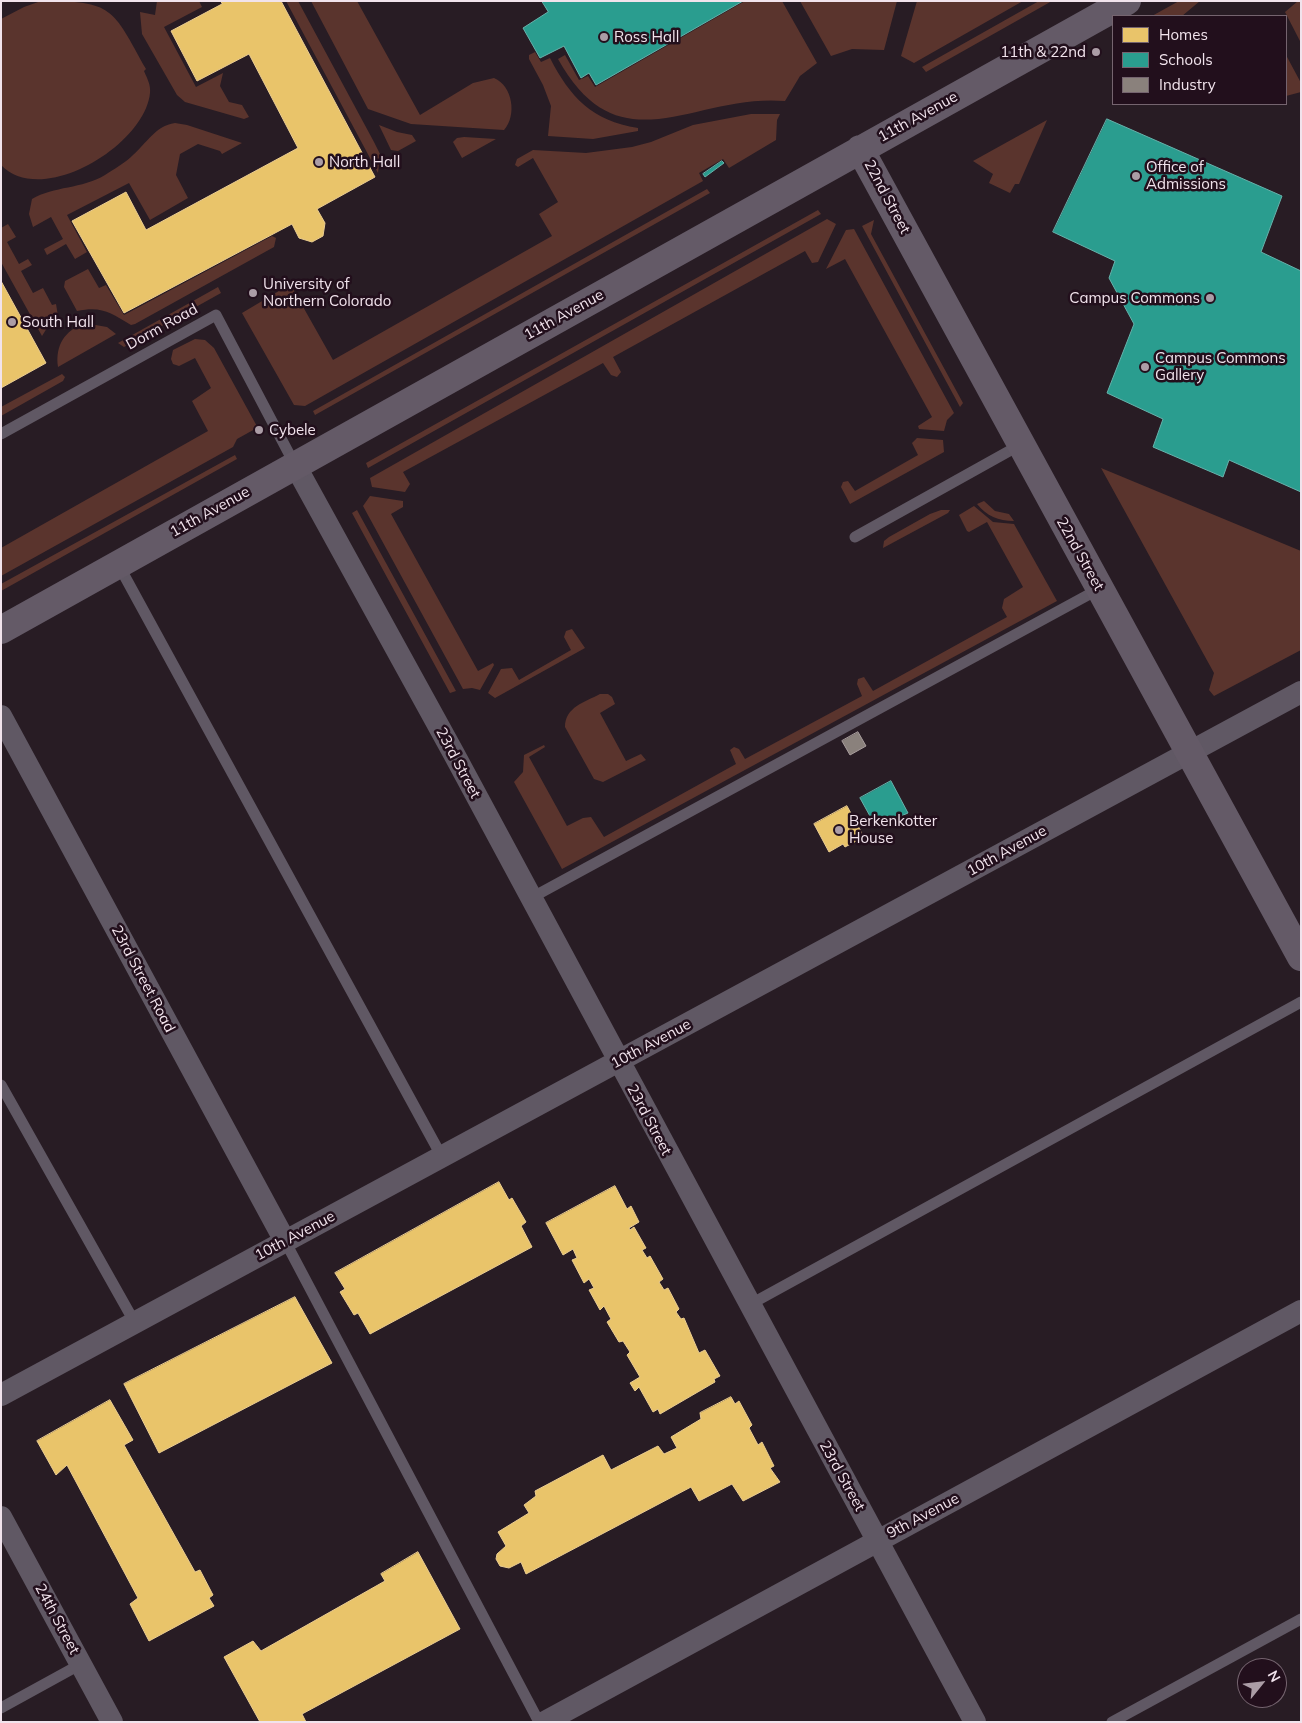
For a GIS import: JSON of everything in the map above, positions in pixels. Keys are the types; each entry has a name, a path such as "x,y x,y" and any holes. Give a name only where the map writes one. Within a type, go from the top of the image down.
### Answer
{"main road":[{"name":"11th Avenue","path":"1,630 1127,1"},
{"name":"22nd Street","path":"860,149 1020,446 1301,957"}],"street":[{"name":"23rd Street","path":"295,465 531,898 974,1722"},
{"name":"10th Avenue","path":"1,1395 1301,692"},
{"name":"23rd Street Road","path":"1,716 285,1241"},
{"name":"9th Avenue","path":"545,1722 1301,1311"},
{"name":"24th Street","path":"1,1516 112,1722"}],"lane":[{"name":"Dorm Road","path":"1,434 216,315 295,465"},
{"path":"855,537 1020,446"},
{"path":"118,564 442,1157"},
{"path":"531,898 1099,589"},
{"path":"749,1304 1301,1002"},
{"path":"1,1085 135,1322"},
{"path":"285,1241 539,1722"},
{"path":"1112,1722 1301,1619"},
{"path":"1,1708 81,1664"}],"shaded area":[{"path":"41,1 83,3 97,6 108,12 126,33 146,69 144,71 150,93 144,113 130,132 111,150 89,165 65,175 41,179 19,176 1,165 1,19 24,7"},
{"path":"157,1 199,1 202,7 164,27 196,87 223,73 220,86 229,102 242,105 249,117 244,119 185,102 177,95 142,34 140,12 155,15"},
{"path":"286,1 298,1 374,142 380,154 378,173"},
{"path":"311,1 357,1 420,115 473,83 494,78 500,82 509,94 512,110 508,124 504,130 411,124 368,109"},
{"path":"745,1 782,1 817,63 800,76 785,101 751,101 660,119 633,119 607,111 582,92 558,59 565,55 579,80 588,76 595,87"},
{"path":"800,1 897,1 884,50 852,49 831,56"},
{"path":"917,1 1023,1 914,63 901,56"},
{"path":"1039,1 1052,1 926,72 922,67"},
{"path":"1179,1 1200,1 1183,15 1154,15"},
{"path":"1298,1 1301,1 1301,43 1287,15 1285,12"},
{"path":"535,52 541,62 550,58 566,84 584,105 608,120 638,128 638,131 593,139 548,136 551,106 543,85 529,59 529,55"},
{"path":"1287,57 1301,83 1301,92 1287,96"},
{"path":"751,114 780,114 777,120 776,140 729,168 723,159 699,173 703,181 305,406 294,405 242,313 289,285 333,360 552,236 539,214 558,202 533,158 518,167 515,165 517,159 533,150 586,153 632,147 651,142 693,125"},
{"path":"1047,120 1019,184 1015,184 1010,193 989,183 993,174 973,161"},
{"path":"175,123 187,125 242,143 222,154 220,151 198,144 180,154 176,175 188,198 150,220 129,183 67,215 87,252 75,259 66,244 47,255 44,249 63,239 51,217 33,227 29,214 32,199 49,192 96,180 130,158 157,131"},
{"path":"379,125 412,135 416,141 398,151 391,150"},
{"path":"457,138 496,139 462,158 453,142"},
{"path":"707,189 710,193 315,415 313,411"},
{"path":"818,210 821,214 368,468 366,463"},
{"path":"827,219 836,224 818,262 812,263 805,251 613,357 621,372 617,377 611,375 603,363 403,472 410,484 405,492 372,487 370,478"},
{"path":"874,220 871,234 963,403 960,407 862,226"},
{"path":"8,224 16,237 7,242 19,264 28,259 32,265 21,271 33,293 43,288 52,305 56,304 58,316 52,320 42,336 1,262 1,228"},
{"path":"854,229 954,413 947,420 944,431 919,429 918,426 932,417 845,259 826,269 846,230"},
{"path":"272,236 276,238 274,247 131,325 112,314 100,310 77,311 64,287 65,281 88,269 99,288 106,285 124,315"},
{"path":"218,287 221,293 124,347 118,343"},
{"path":"84,323 107,327 116,334 58,367 58,352 63,340 72,330"},
{"path":"195,339 205,340 214,348 259,430 255,429 237,439 233,447 1,576 1,548 208,431 192,401 211,388 195,358 179,366 173,364 171,359 173,350"},
{"path":"62,374 65,377 63,381 1,416 1,407"},
{"path":"917,438 943,440 944,452 850,504 841,487 843,482 848,481 855,491 918,455 912,443"},
{"path":"235,455 237,459 1,591 1,584"},
{"path":"1101,468 1301,551 1301,650 1214,696 1209,690 1214,673"},
{"path":"370,496 403,501 403,507 391,514 478,671 493,663 494,665 480,690 472,688 463,689 363,506"},
{"path":"984,501 995,511 1009,514 1014,521 998,519 989,515 977,504"},
{"path":"974,506 993,522 1014,524 1057,601 562,869 514,782 523,772 524,755 544,745 545,747 529,757 567,826 583,818 591,817 604,837 736,764 730,750 734,747 739,749 745,759 862,696 857,684 858,679 864,677 873,691 1007,617 1002,608 1004,599 1023,587 987,522 969,532 967,531 959,515"},
{"path":"357,510 456,691 450,693 352,513"},
{"path":"941,510 950,510 948,513 883,548 884,541 889,537 930,514"},
{"path":"572,629 585,648 495,698 488,693 501,669 512,668 519,680 571,650 564,637 566,631"},
{"path":"600,694 608,694 612,697 615,704 600,713 626,761 641,754 646,760 603,782 594,779 565,727 568,715 572,710"}],"building: Homes":[{"name":"North Hall","path":"221,1 281,1 375,177 317,209 325,223 323,236 312,242 299,238 292,224 124,313 72,221 126,192 146,230 298,148 249,54 197,81 171,31 222,4"},
{"name":"South Hall","path":"1,281 46,363 1,388"},
{"name":"Berkenkotter House","path":"847,806 864,837 845,847 843,844 829,852 814,824"},
{"path":"499,1182 509,1200 512,1198 526,1222 521,1226 532,1247 370,1334 358,1313 354,1315 340,1292 345,1289 335,1273"},
{"path":"615,1186 627,1209 631,1206 639,1222 629,1228 630,1230 634,1227 646,1248 642,1250 647,1258 650,1256 663,1279 659,1282 664,1290 668,1288 679,1309 676,1312 681,1319 684,1318 699,1353 705,1350 720,1376 714,1379 715,1382 660,1414 658,1409 653,1412 639,1387 635,1391 630,1383 640,1377 627,1355 630,1352 623,1341 619,1342 607,1322 611,1319 604,1306 600,1310 589,1290 594,1288 589,1279 584,1283 572,1260 577,1258 573,1249 563,1255 546,1223"},
{"path":"295,1297 332,1363 159,1453 124,1384"},
{"path":"731,1397 735,1404 739,1401 752,1425 749,1428 758,1445 762,1442 774,1466 770,1468 780,1482 743,1501 732,1484 699,1501 691,1487 526,1574 521,1562 509,1568 500,1566 496,1559 497,1554 506,1546 498,1532 529,1513 524,1505 536,1496 535,1491 603,1455 611,1470 658,1446 664,1454 677,1448 671,1437 701,1419 700,1413"},
{"path":"110,1400 133,1440 124,1445 195,1572 200,1570 213,1595 209,1598 214,1606 149,1641 130,1604 138,1598 67,1465 56,1475 37,1441"},
{"path":"418,1552 460,1629 302,1714 306,1722 260,1722 224,1657 253,1641 261,1651 385,1581 381,1574"}],"building: Schools":[{"name":"Ross Hall","path":"542,1 743,1 596,85 589,73 581,78 564,46 540,58 523,28 548,12"},
{"name":"Campus Commons","path":"1107,119 1282,196 1261,252 1301,271 1301,492 1229,460 1223,477 1153,447 1163,419 1107,393 1134,324 1109,278 1115,261 1053,232"},
{"path":"722,161 724,163 705,177 703,174"},
{"path":"891,781 908,813 876,827 860,798"}],"building: Industry":[{"path":"858,732 866,746 850,755 842,741"}],"place":[{"name":"Ross Hall","path":"604,37"},
{"name":"11th & 22nd","path":"1096,52"},
{"name":"North Hall","path":"319,162"},
{"name":"Office of Admissions","path":"1136,176"},
{"name":"University of Northern Colorado","path":"253,293"},
{"name":"Campus Commons","path":"1210,298"},
{"name":"South Hall","path":"12,322"},
{"name":"Campus Commons Gallery","path":"1145,367"},
{"name":"Cybele","path":"259,430"},
{"name":"Berkenkotter House","path":"839,830"}]}
